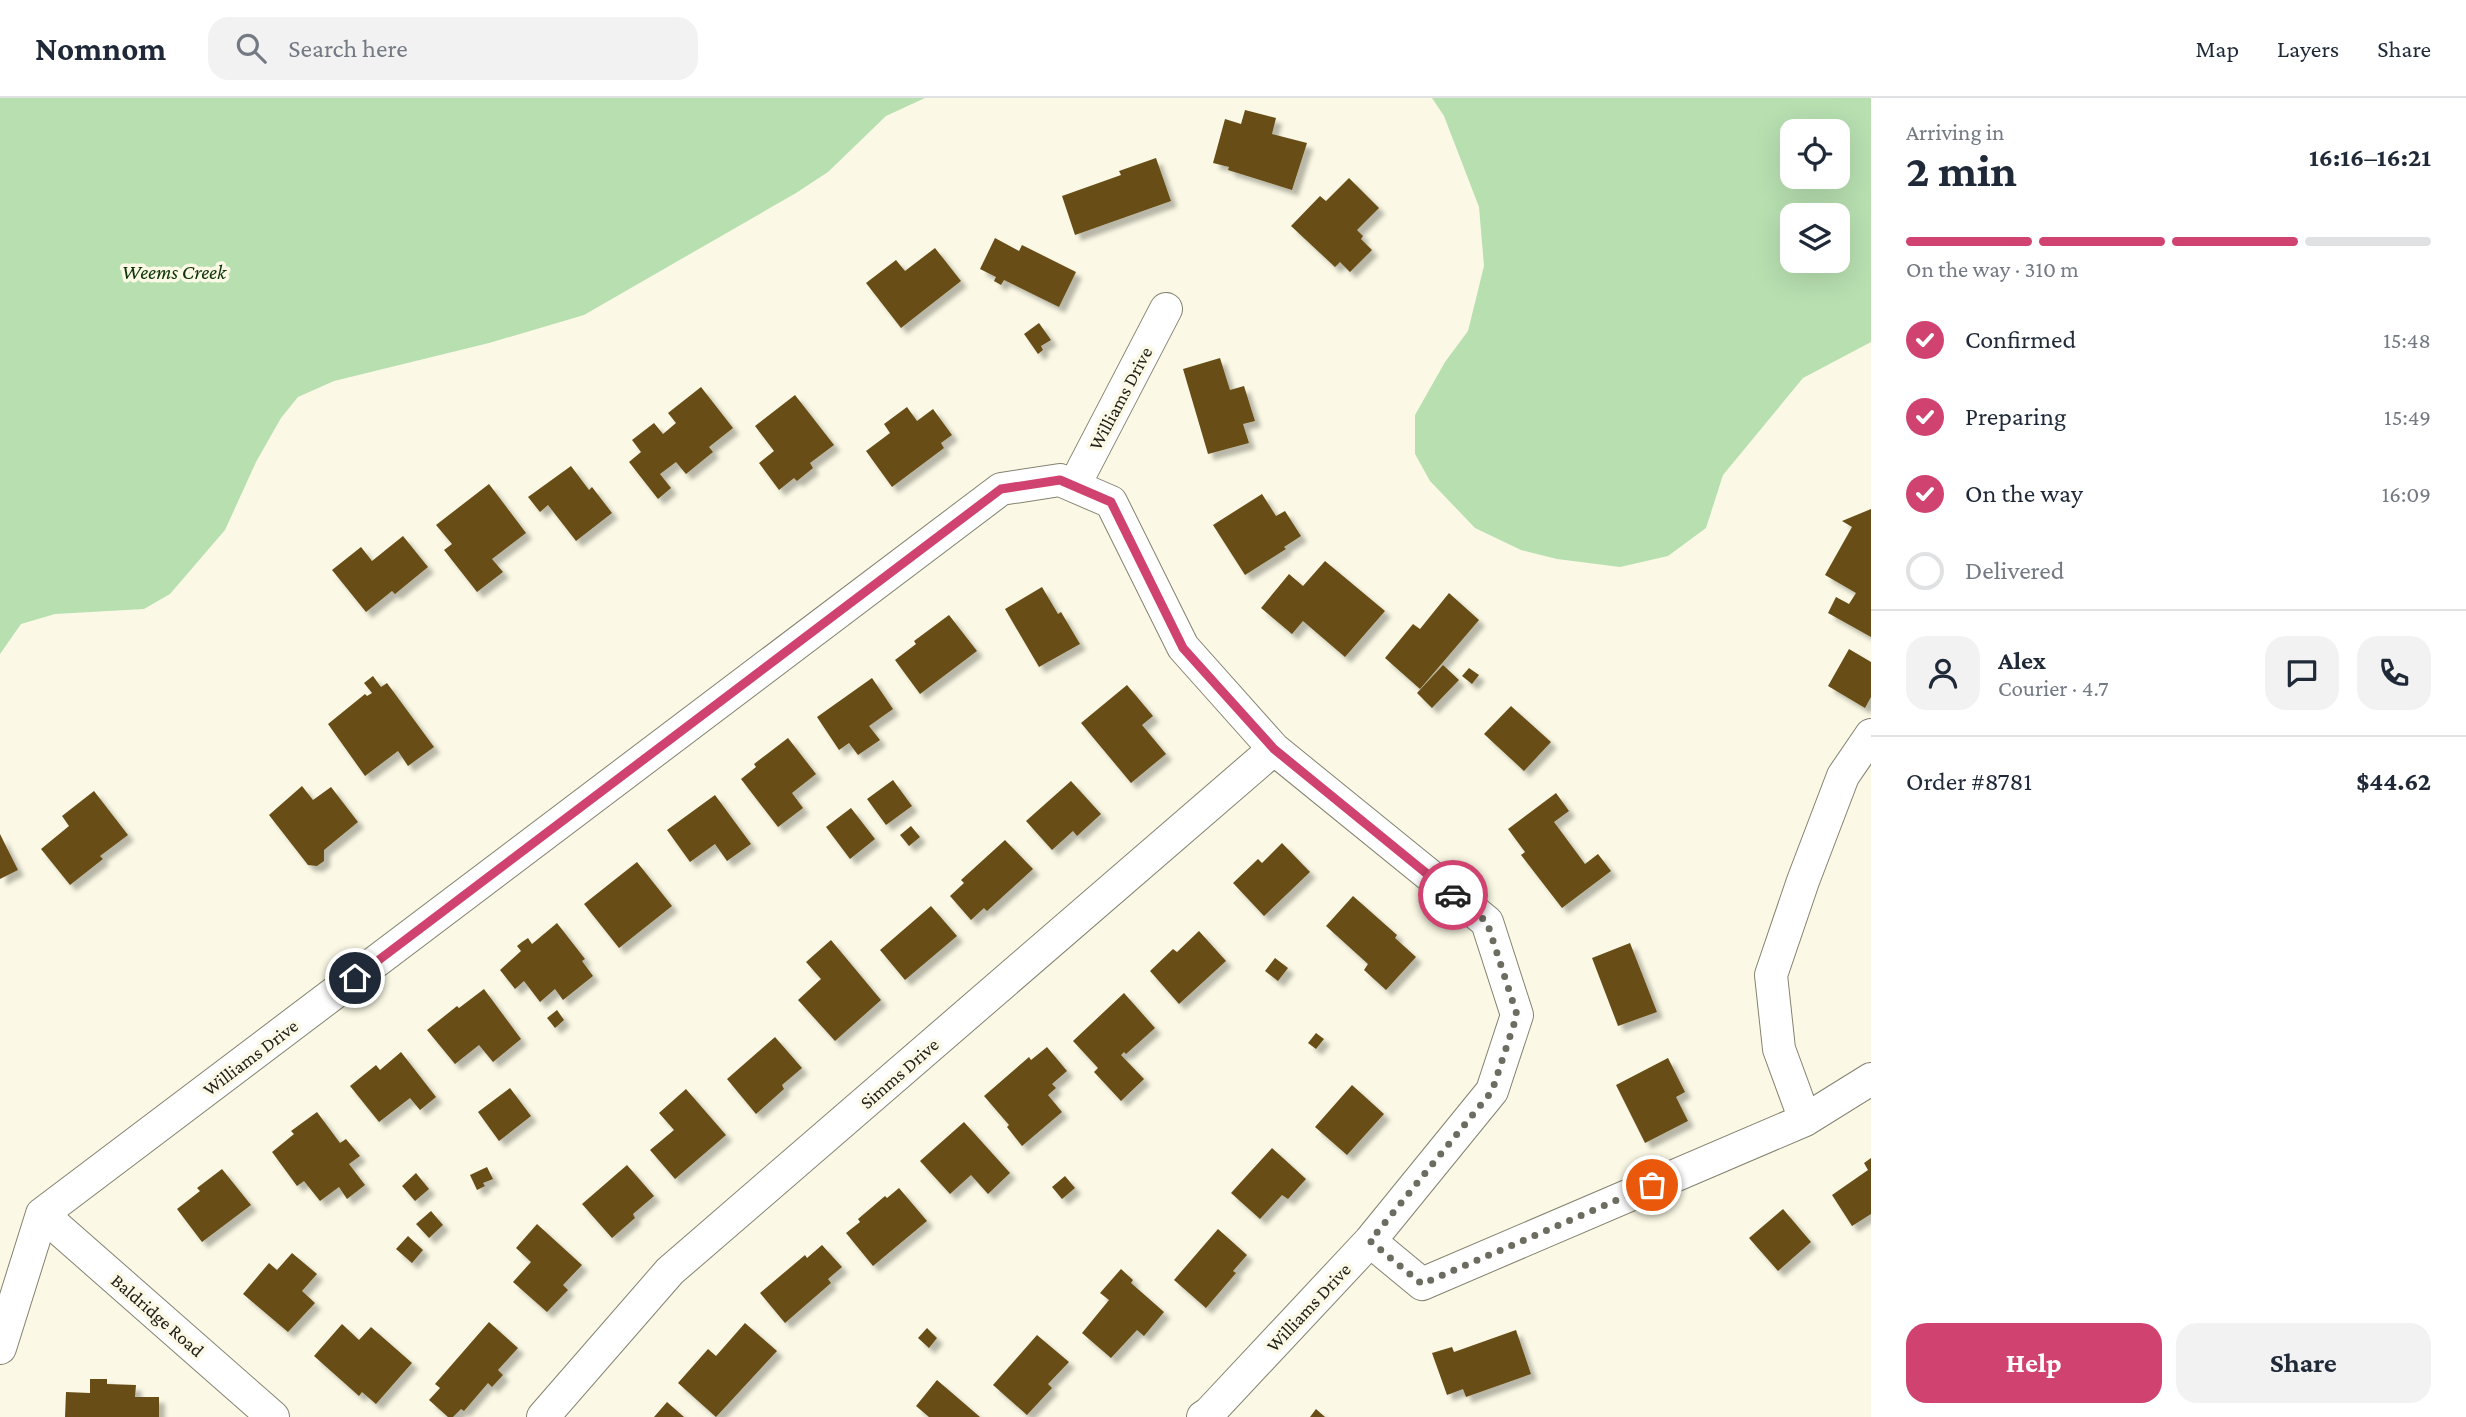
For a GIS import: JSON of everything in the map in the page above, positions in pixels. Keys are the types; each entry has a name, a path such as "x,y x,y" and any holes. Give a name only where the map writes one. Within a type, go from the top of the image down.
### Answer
{"street":[{"name":"Williams Drive","path":"1074,486 1166,309"},
{"name":"Williams Drive","path":"42,1214 1001,489 1060,480 1111,502 1183,648 1274,749 1487,922 1517,1015 1492,1091 1370,1241 1203,1417"},
{"path":"1805,1120 1779,1049 1771,975 1843,776 1871,735"},
{"name":"Simms Drive","path":"543,1417 670,1271 1274,749"},
{"path":"1370,1241 1422,1284 1805,1120 1871,1079"},
{"path":"0,1348 42,1214"},
{"name":"Baldridge Road","path":"42,1214 273,1417"}],"water":[{"name":"Weems Creek","path":"0,98 925,98 886,116 828,172 796,193 584,315 489,343 334,381 298,397 281,418 256,462 225,530 170,594 144,609 55,614 21,624 0,654"},
{"path":"1432,98 1871,98 1871,342 1803,378 1723,475 1706,528 1668,556 1620,567 1557,559 1521,550 1475,528 1430,481 1415,454 1415,415 1445,362 1468,331 1484,266 1479,207 1444,116"}],"building":[{"path":"1245,110 1276,118 1272,134 1307,143 1292,190 1213,163 1225,119 1241,124"},
{"path":"1156,158 1171,201 1075,235 1062,196 1121,175 1119,171"},
{"path":"1349,178 1379,208 1357,230 1363,236 1361,239 1372,250 1350,272 1340,262 1335,267 1291,226 1320,196 1326,201"},
{"path":"995,238 1019,251 1022,245 1076,272 1059,307 1004,280 1001,285 994,281 996,277 980,269"},
{"path":"935,248 961,281 901,328 866,283 896,260 905,271"},
{"path":"1039,323 1051,340 1041,346 1043,350 1038,354 1024,334"},
{"path":"1220,358 1230,390 1244,386 1255,421 1243,424 1249,443 1208,454 1183,369"},
{"path":"701,387 733,428 709,447 713,452 686,474 676,462 660,474 671,488 658,499 629,462 641,452 632,440 654,423 663,434 676,423 668,413"},
{"path":"795,395 834,445 810,463 813,468 797,481 794,478 779,490 759,463 774,451 755,426"},
{"path":"907,407 917,421 933,409 952,435 941,443 944,448 892,487 866,451 890,433 884,424"},
{"path":"571,466 589,490 592,487 612,513 576,541 548,505 540,512 528,497"},
{"path":"489,484 526,533 492,559 503,572 477,592 444,550 452,544 436,525"},
{"path":"1262,494 1276,516 1285,511 1301,536 1245,575 1213,525"},
{"path":"1871,509 1871,637 1828,613 1836,597 1849,604 1856,593 1825,575 1852,527 1842,521"},
{"path":"403,536 428,567 395,594 392,591 366,612 332,570 361,547 372,561"},
{"path":"1325,561 1385,611 1345,657 1303,621 1292,634 1261,608 1289,574 1303,586"},
{"path":"1042,587 1080,644 1039,667 1005,609"},
{"path":"1449,593 1479,620 1420,689 1385,658 1413,624 1420,629"},
{"path":"949,615 977,651 920,694 895,660 916,644 914,641"},
{"path":"1849,649 1871,662 1871,697 1865,708 1828,686"},
{"path":"1443,665 1459,680 1432,708 1417,693"},
{"path":"1469,668 1479,675 1472,684 1462,676"},
{"path":"373,676 381,687 387,683 434,747 408,766 398,751 365,776 328,724 365,694 367,696 372,693 364,683"},
{"path":"872,678 893,709 869,726 880,740 858,755 849,743 839,750 817,717"},
{"path":"1127,685 1153,716 1142,725 1166,754 1131,783 1081,723"},
{"path":"1511,706 1551,742 1524,771 1484,734"},
{"path":"788,738 816,774 792,793 803,808 778,827 741,779 756,767 754,764"},
{"path":"893,780 912,806 886,825 867,799"},
{"path":"1071,781 1101,814 1077,836 1073,831 1052,850 1026,821"},
{"path":"302,786 313,800 331,787 358,822 324,850 324,861 317,866 308,865 269,815"},
{"path":"94,791 128,835 100,856 103,859 70,885 41,849 69,826 62,816"},
{"path":"1556,793 1569,811 1554,822 1585,864 1598,854 1611,871 1562,908 1521,855 1525,852 1508,829"},
{"path":"715,795 751,844 727,861 715,844 690,862 667,830"},
{"path":"851,808 875,839 850,859 826,827"},
{"path":"911,826 920,837 909,846 900,835"},
{"path":"0,834 18,870 0,879"},
{"path":"1005,840 1033,869 987,911 984,908 971,920 950,896 964,883 961,880"},
{"path":"1282,843 1310,872 1264,916 1233,883 1258,859 1262,863"},
{"path":"637,862 672,906 619,948 584,904"},
{"path":"1353,896 1397,935 1395,938 1416,957 1386,990 1364,970 1368,964 1326,926"},
{"path":"931,906 957,936 905,980 880,950"},
{"path":"557,923 585,959 582,961 593,976 563,1000 555,989 540,1002 524,981 515,989 500,970 521,951 517,946 528,938 532,944"},
{"path":"1199,931 1226,961 1179,1004 1150,971 1173,949 1177,952"},
{"path":"831,940 881,1000 835,1041 798,1000 821,979 806,962"},
{"path":"1630,943 1657,1012 1618,1026 1592,958"},
{"path":"1275,958 1288,968 1278,981 1265,971"},
{"path":"484,989 521,1039 493,1062 479,1045 455,1064 427,1030"},
{"path":"1124,993 1155,1028 1126,1054 1124,1052 1121,1055 1144,1079 1121,1101 1094,1072 1098,1068 1073,1041"},
{"path":"557,1010 564,1020 555,1028 547,1018"},
{"path":"1316,1033 1324,1039 1316,1049 1308,1043"},
{"path":"775,1037 802,1068 782,1085 784,1089 756,1114 727,1079"},
{"path":"1047,1047 1067,1071 1052,1084 1056,1088 1048,1095 1062,1112 1022,1146 1007,1127 1009,1125 984,1096 1029,1057 1031,1060"},
{"path":"401,1052 436,1097 420,1110 410,1098 379,1122 350,1086 376,1065 380,1070"},
{"path":"1668,1058 1685,1092 1676,1097 1688,1121 1645,1143 1616,1085"},
{"path":"1352,1085 1384,1114 1347,1155 1315,1127"},
{"path":"510,1088 531,1116 499,1141 478,1112"},
{"path":"686,1089 726,1135 675,1179 650,1150 674,1130 659,1113"},
{"path":"317,1112 340,1143 346,1139 360,1156 349,1164 365,1185 347,1199 339,1187 320,1201 304,1181 297,1186 272,1152 294,1134 291,1131"},
{"path":"964,1122 1010,1173 988,1194 971,1175 950,1194 920,1161"},
{"path":"1272,1148 1306,1179 1288,1199 1282,1195 1260,1219 1231,1193"},
{"path":"1871,1158 1871,1214 1852,1226 1832,1195 1868,1170 1864,1163"},
{"path":"627,1165 654,1196 633,1214 635,1218 612,1238 582,1204"},
{"path":"487,1167 493,1179 483,1183 485,1186 477,1190 470,1175"},
{"path":"222,1169 251,1205 202,1242 177,1209 200,1191 197,1188"},
{"path":"416,1173 429,1189 415,1201 402,1186"},
{"path":"1065,1176 1075,1188 1062,1199 1052,1187"},
{"path":"899,1188 927,1221 873,1266 846,1233 885,1196 887,1198"},
{"path":"1783,1209 1811,1242 1778,1271 1749,1238"},
{"path":"431,1211 443,1225 429,1238 416,1224"},
{"path":"537,1224 582,1265 563,1285 568,1290 547,1312 513,1282 531,1262 516,1248"},
{"path":"1218,1229 1247,1255 1233,1271 1236,1273 1206,1308 1174,1280"},
{"path":"408,1236 423,1250 412,1263 396,1249"},
{"path":"822,1245 842,1267 828,1279 831,1283 785,1323 760,1293 805,1255 807,1258"},
{"path":"292,1253 317,1274 302,1291 315,1303 288,1332 243,1294 269,1263 277,1270"},
{"path":"1121,1269 1133,1280 1131,1283 1164,1312 1144,1336 1137,1330 1111,1358 1082,1333 1109,1300 1100,1293"},
{"path":"489,1322 518,1348 498,1370 503,1375 492,1387 488,1383 464,1411 461,1409 453,1417 448,1417 429,1400 440,1388 435,1384"},
{"path":"745,1323 777,1351 716,1417 678,1383 708,1349 716,1356"},
{"path":"342,1324 359,1340 371,1327 412,1363 376,1404 362,1392 359,1396 314,1356"},
{"path":"927,1328 937,1338 929,1348 918,1338"},
{"path":"1516,1330 1531,1374 1466,1397 1463,1389 1447,1395 1432,1353 1452,1347 1454,1352"},
{"path":"1037,1335 1069,1362 1048,1384 1052,1388 1027,1415 993,1385"},
{"path":"90,1379 107,1379 107,1384 136,1385 135,1397 159,1397 159,1417 65,1417 66,1392 90,1393"},
{"path":"937,1380 980,1417 929,1417 916,1406"},
{"path":"667,1402 684,1417 654,1417"},
{"path":"1316,1409 1325,1417 1310,1417"}],"way so far":[{"path":"1453,895 1487,922 1517,1015 1492,1091 1370,1241 1422,1284 1652,1185"}],"route":[{"path":"355,978 1001,489 1060,480 1111,502 1183,648 1274,749 1453,895"}]}
